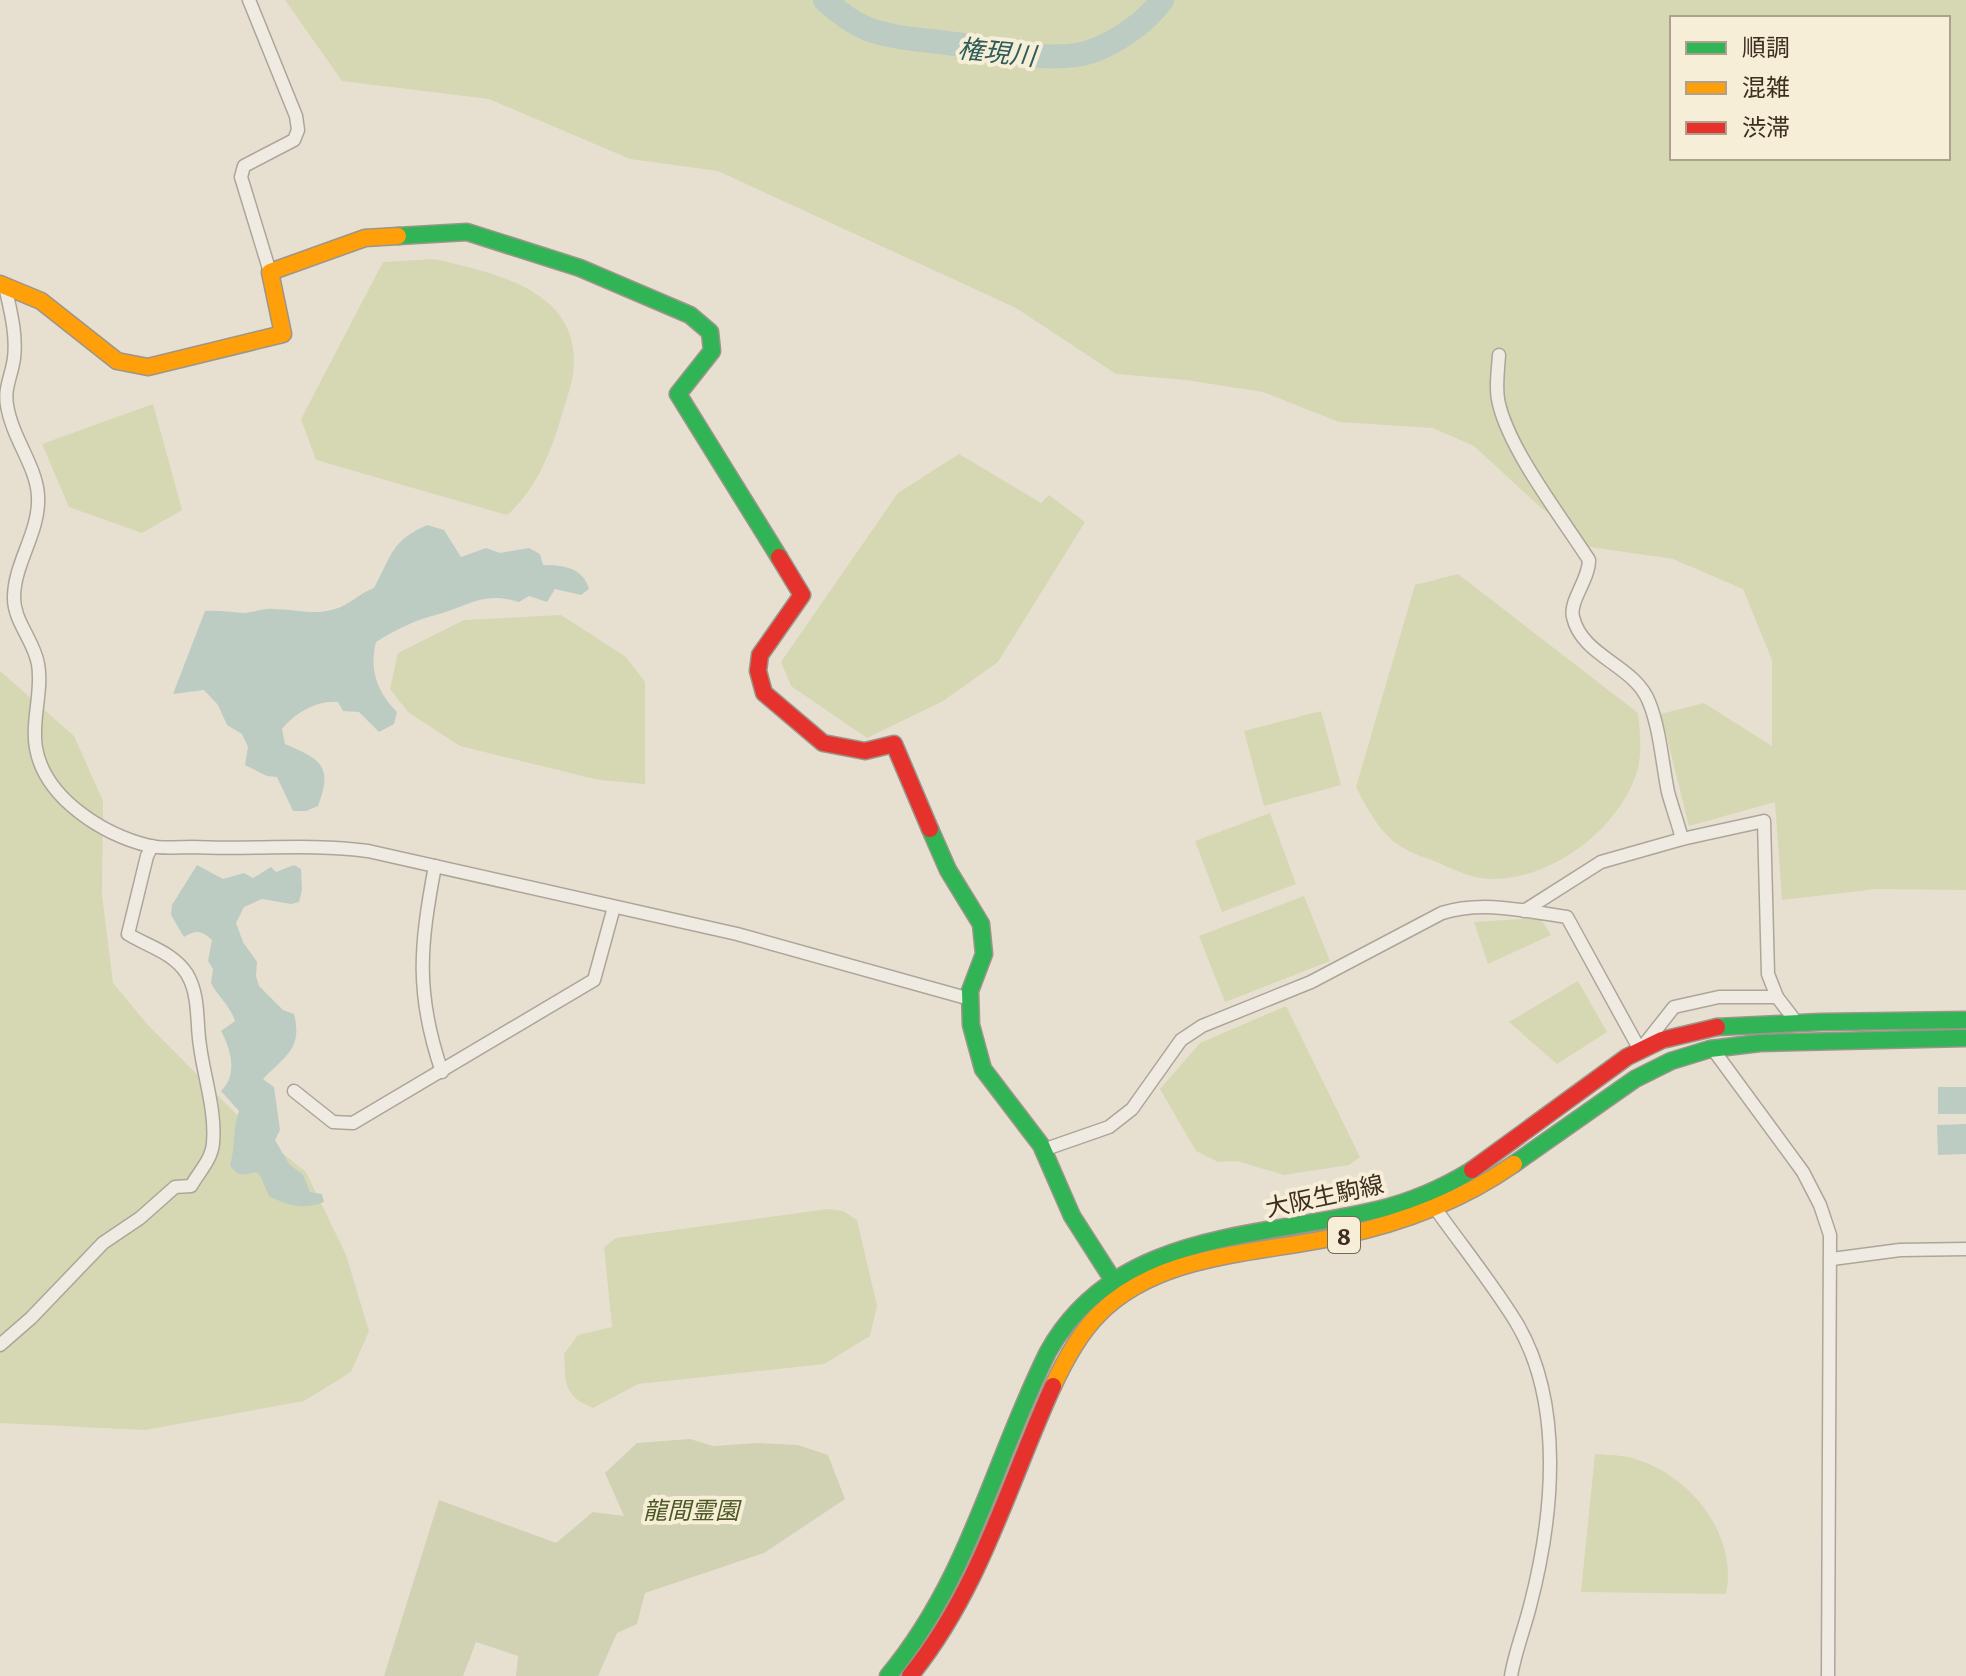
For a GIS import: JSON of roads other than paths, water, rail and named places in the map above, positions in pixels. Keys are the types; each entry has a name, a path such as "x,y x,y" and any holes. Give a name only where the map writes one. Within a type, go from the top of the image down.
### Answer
{"main road":[{"path":"2,285 41,301 117,361 148,367 283,334 270,272 365,238 467,232 580,268 690,315 710,332 712,351 678,394 802,595 760,655 758,671 764,693 823,743 865,751 894,744 948,870 981,924 984,954 970,999 971,1025 983,1069 1043,1150 1072,1216 1113,1280"},
{"name":"大阪生駒線","path":"888,1676 920,1634 945,1592 1038,1372 1060,1331 1088,1298 1113,1280 1139,1265 1184,1247 1337,1220 1426,1194 1475,1168 1598,1077 1658,1042 1702,1029 1797,1023 1966,1020"},
{"name":"大阪生駒線","path":"910,1676 948,1624 979,1565 1047,1398 1070,1354 1101,1311 1144,1281 1205,1261 1387,1225 1435,1208 1482,1186 1517,1164 1612,1092 1669,1060 1712,1048 1755,1043 1966,1038"}],"street":[{"path":"249,0 296,116 298,130 294,140 244,166 241,177 270,272"},
{"path":"2,285 13,319 14,358 6,383 6,401 11,428 32,470 38,494 36,528 18,575 14,597 17,613 38,663 36,747 43,769 65,801 109,831 152,846 245,850 341,847 737,934 970,999"},
{"path":"1499,355 1498,401 1503,418 1522,456 1589,560 1589,574 1573,604 1572,616 1584,641 1610,660 1649,699 1668,791 1682,839"},
{"path":"1524,911 1601,862 1682,839 1764,821 1768,974 1777,997 1797,1023"},
{"path":"0,1345 31,1318 103,1243 140,1218 175,1187 191,1186 200,1168 209,1159 213,1143 211,1108 199,1044 195,996 186,974 167,953 128,934 130,916 152,846"},
{"path":"435,866 423,933 423,1002 430,1039 442,1072"},
{"path":"1043,1150 1109,1127 1132,1109 1181,1040 1202,1026 1311,982 1442,913 1461,907 1490,906 1567,917 1640,1050 1674,1007 1719,997 1777,997"},
{"path":"294,1091 333,1122 353,1123 442,1072 594,980 614,907"},
{"path":"1712,1048 1803,1172 1820,1205 1830,1235 1828,1676"},
{"path":"1435,1208 1516,1322 1542,1382 1548,1421 1549,1505 1531,1605 1511,1676"},
{"path":"1832,1259 1900,1250 1966,1249"}],"waterway":[{"name":"権現川","path":"825,0 852,21 881,33 1046,57 1076,55 1100,48 1146,18 1162,0"}],"park label":[{"name":"龍間霊園","path":"691,1508"}]}
